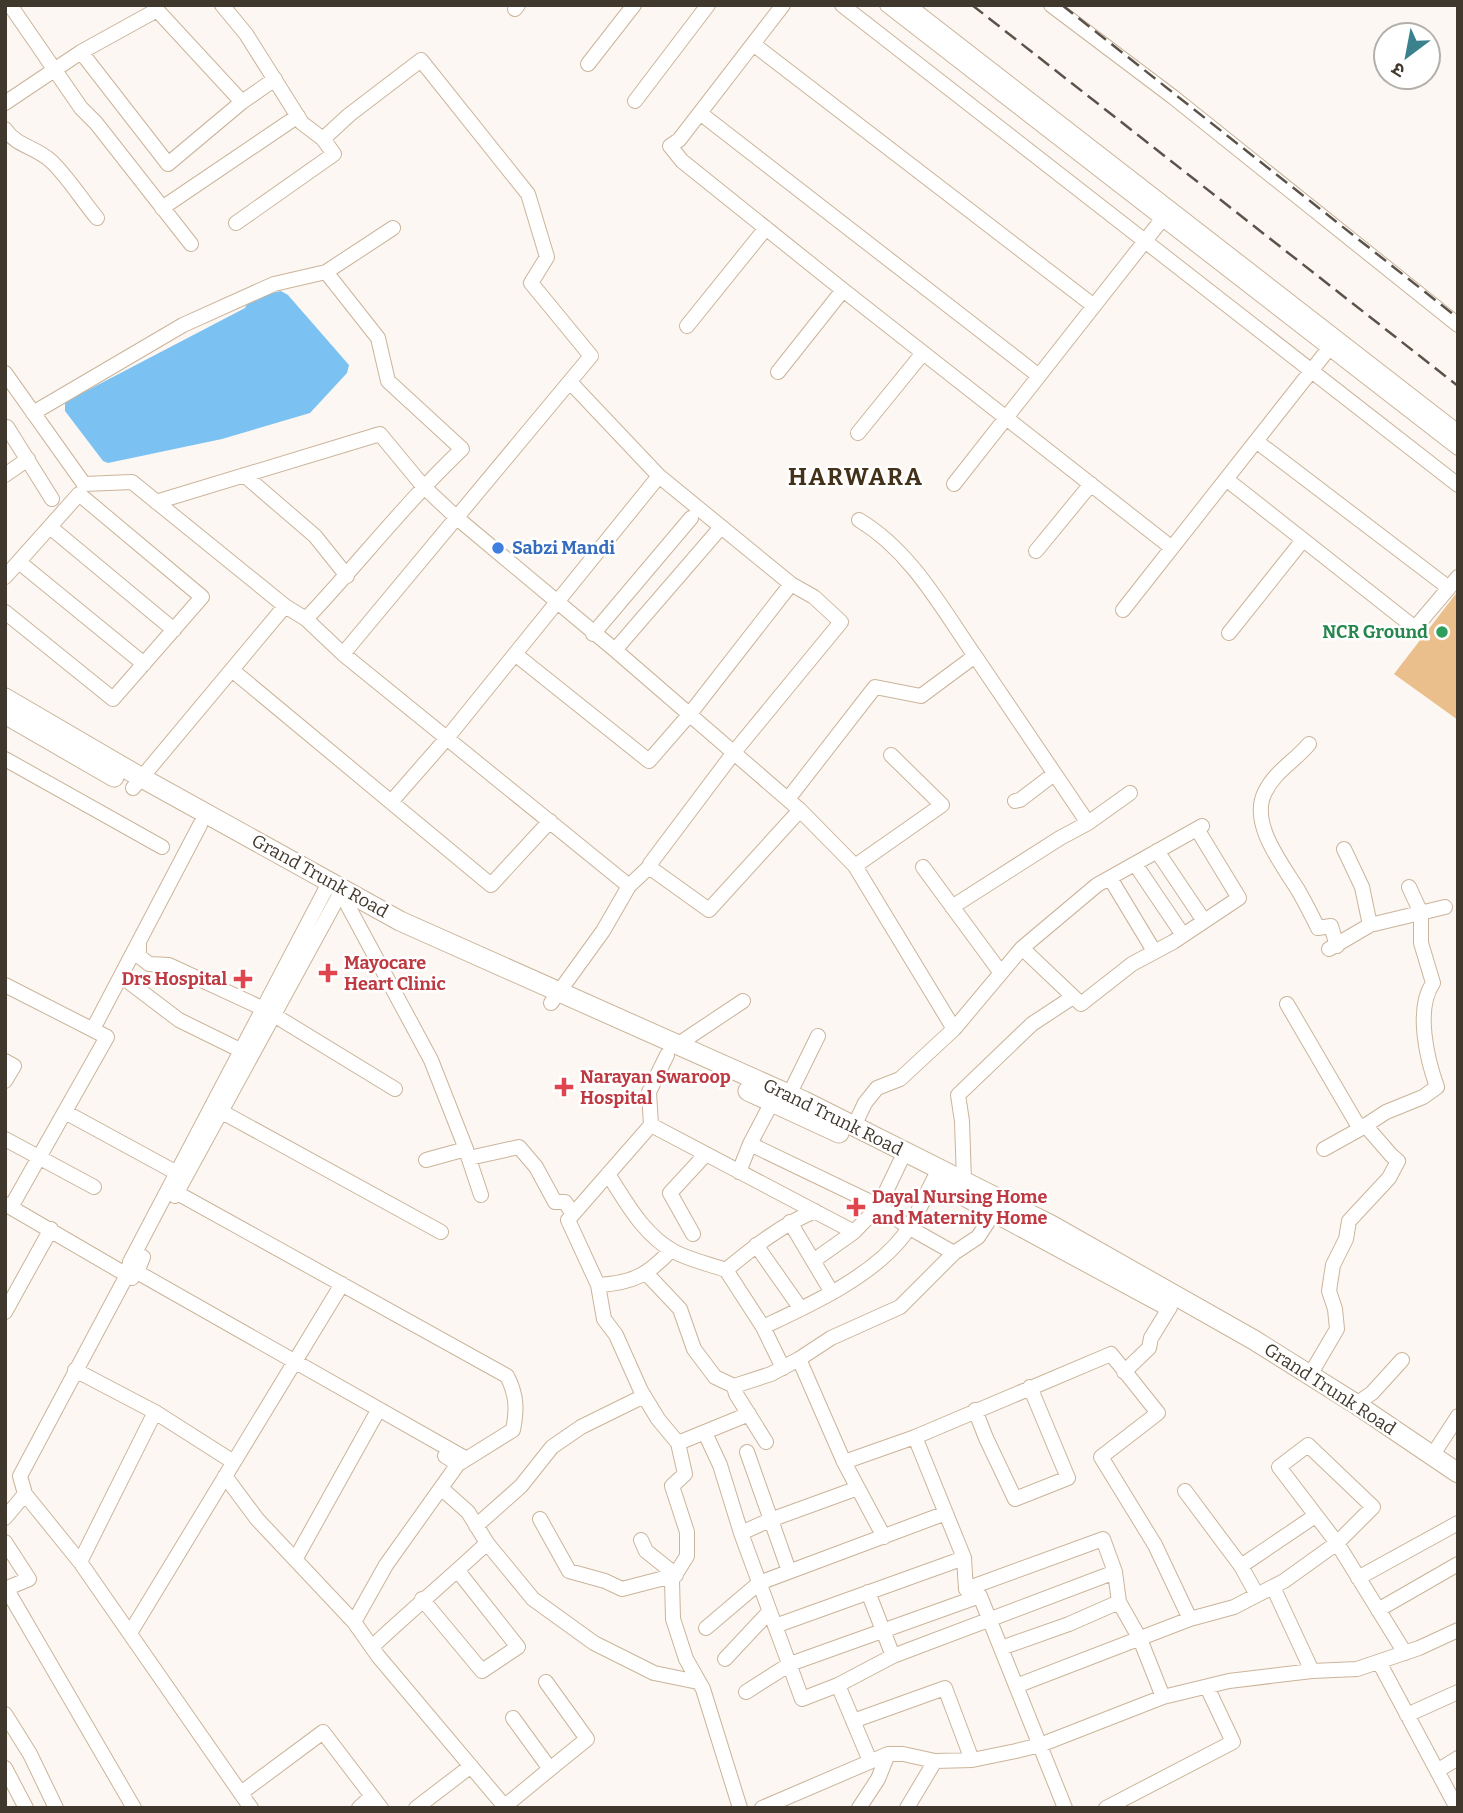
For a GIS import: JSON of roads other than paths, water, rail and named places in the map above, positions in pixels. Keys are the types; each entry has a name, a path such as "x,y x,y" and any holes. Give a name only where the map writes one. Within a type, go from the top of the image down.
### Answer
{"highway":[{"name":"Grand Trunk Road","path":"5,698 200,825 336,894"},
{"name":"Grand Trunk Road","path":"5,714 138,783 413,940 554,997 781,1098 854,1126 1051,1224 1254,1340 1458,1473"},
{"name":"Grand Trunk Road","path":"781,1098 881,1154 901,1160 935,1177 966,1197 1226,1338 1311,1390 1458,1488"}],"street":[{"path":"222,5 246,34 302,123 323,139 334,154 236,223"},
{"path":"588,64 634,5"},
{"path":"635,101 708,5"},
{"path":"783,5 679,140 670,146 682,160 842,290 1172,548"},
{"path":"842,5 1458,485"},
{"path":"887,5 1333,343 1458,432"},
{"path":"908,5 1166,214"},
{"path":"1051,5 1172,97 1458,325"},
{"path":"5,103 81,52 157,10 242,102"},
{"path":"10,14 191,244"},
{"path":"753,44 1094,306"},
{"path":"81,52 168,164 242,102 275,79"},
{"path":"323,139 349,115 421,60 528,194 547,257 531,283 592,356 343,653"},
{"path":"700,113 1039,376"},
{"path":"162,208 298,116"},
{"path":"5,129 10,137 52,162 97,218"},
{"path":"954,484 1166,214"},
{"path":"33,413 183,326 274,284 326,272 393,228"},
{"path":"687,326 766,228"},
{"path":"306,619 347,576 423,486 462,449 388,381 378,338 326,272"},
{"path":"779,372 842,290"},
{"path":"1123,610 1333,343"},
{"path":"1333,343 1458,448"},
{"path":"859,433 923,353"},
{"path":"5,373 84,484 132,482 285,606 306,619 343,653 629,886"},
{"path":"570,382 659,476 791,584 814,597 841,622 733,753 650,864"},
{"path":"8,427 52,499"},
{"path":"156,502 380,434 423,486 457,518 788,799 855,866 954,1029"},
{"path":"1226,480 1415,628 1453,582 1256,441"},
{"path":"5,475 28,460"},
{"path":"244,475 315,536 347,576"},
{"path":"391,802 447,738 659,476"},
{"path":"1036,551 1091,484"},
{"path":"5,578 79,494 202,597 113,699 5,611"},
{"path":"593,634 691,518"},
{"path":"859,520 876,531 907,561 1088,823"},
{"path":"50,527 174,630"},
{"path":"615,650 716,533"},
{"path":"1229,633 1303,540"},
{"path":"19,562 144,663"},
{"path":"514,654 649,761 791,584"},
{"path":"138,783 285,606"},
{"path":"788,799 875,687 921,696 975,656"},
{"path":"232,670 491,885 550,821"},
{"path":"1309,744 1275,776 1264,792 1259,809 1274,855 1297,889 1318,928 1331,926 1333,948 1370,925 1445,907"},
{"path":"855,866 942,805 891,755"},
{"path":"5,759 162,847 179,866"},
{"path":"1015,801 1054,774"},
{"path":"952,907 1059,838 1088,823 1130,793"},
{"path":"554,997 603,931 629,886 649,867 709,910 800,810"},
{"path":"93,1029 139,946 200,825"},
{"path":"854,1126 864,1103 877,1088 900,1079 954,1029 1022,948 1097,885 1199,827 1239,898 1132,964 1081,1004 1022,948"},
{"path":"162,847 174,849 190,845"},
{"path":"1344,849 1362,887 1370,925"},
{"path":"1157,851 1204,921"},
{"path":"1135,864 1183,935"},
{"path":"923,867 1001,972"},
{"path":"1110,878 1154,951"},
{"path":"1324,1149 1387,1112 1423,1097 1437,1087 1430,1067 1425,1036 1425,1003 1427,992 1433,983 1421,943 1421,913 1409,887"},
{"path":"251,1808 80,1562 25,1494 20,1476 127,1275 130,1262 173,1190 336,894 388,977 431,1060 481,1195"},
{"path":"139,946 139,956 149,964 169,965 269,1013 395,1089"},
{"path":"121,976 179,1020 242,1051"},
{"path":"5,985 107,1037 40,1157 8,1206 127,1275 292,1364 376,1416 462,1461"},
{"path":"964,1181 958,1096 1032,1024 1073,997"},
{"path":"740,1808 703,1689 687,1659 673,1619 672,1580 687,1556 687,1532 673,1486 685,1474 678,1443 658,1419 644,1396 616,1335 604,1319 598,1285 568,1220 651,1125 649,1092 672,1050 743,1001"},
{"path":"1287,1004 1363,1127 1398,1161 1390,1178 1349,1221 1346,1239 1332,1265 1329,1290 1337,1329 1310,1375"},
{"path":"269,1013 242,1051 216,1109 177,1173 173,1190 137,1272 462,1461"},
{"path":"739,1171 750,1144 818,1036"},
{"path":"5,1061 14,1066 5,1082"},
{"path":"216,1109 441,1232"},
{"path":"65,1112 177,1173"},
{"path":"651,1125 854,1232"},
{"path":"5,1139 94,1187"},
{"path":"750,1144 879,1206 908,1227 954,1253"},
{"path":"426,1160 519,1147 536,1167 555,1202 565,1202 573,1214"},
{"path":"693,1234 670,1193 706,1154"},
{"path":"813,1261 854,1232 879,1206 901,1160"},
{"path":"608,1174 633,1213 657,1241 671,1250 726,1270 763,1327 783,1368"},
{"path":"763,1327 801,1309 869,1269 904,1234 935,1177"},
{"path":"173,1190 507,1376 514,1390 517,1412 513,1430 462,1461 386,1565 354,1622"},
{"path":"726,1270 790,1222 815,1211"},
{"path":"646,1273 680,1309 694,1349 715,1377 734,1385 783,1368 831,1338 900,1307 954,1253 978,1237 995,1211"},
{"path":"790,1222 831,1292"},
{"path":"7,1307 51,1229"},
{"path":"756,1245 801,1309"},
{"path":"598,1285 639,1278 654,1268 671,1250"},
{"path":"130,1633 232,1461 342,1284"},
{"path":"1125,1372 1149,1348 1151,1338 1170,1307"},
{"path":"844,1462 915,1437 975,1409 1111,1354 1158,1413 1101,1457 1155,1545 1190,1619"},
{"path":"799,1359 844,1462 884,1536"},
{"path":"1356,1404 1372,1393 1402,1360"},
{"path":"75,1370 155,1412 232,1461"},
{"path":"734,1385 736,1394 766,1442"},
{"path":"975,1409 1015,1499 1068,1478 1030,1387"},
{"path":"477,1526 522,1486 552,1447 581,1427 644,1396"},
{"path":"80,1562 155,1412"},
{"path":"678,1443 749,1414"},
{"path":"296,1558 376,1416"},
{"path":"1432,1456 1458,1416"},
{"path":"705,1433 720,1465 741,1533 802,1699 838,1685 893,1656 1115,1572"},
{"path":"915,1437 964,1558 973,1592 1001,1648 1065,1808"},
{"path":"1016,1686 1190,1619 1234,1607 1273,1587 1337,1543 1373,1507 1308,1446 1279,1467 1337,1543 1405,1653"},
{"path":"747,1452 789,1571"},
{"path":"225,1476 257,1519 354,1622 505,1807 587,1739 546,1682"},
{"path":"442,1488 468,1513 487,1543 533,1599 594,1643 654,1672 698,1682"},
{"path":"741,1533 859,1488"},
{"path":"1185,1491 1241,1566 1257,1595"},
{"path":"5,1518 25,1494"},
{"path":"706,1628 759,1583 946,1513"},
{"path":"1241,1566 1315,1516"},
{"path":"540,1519 569,1571 605,1581 622,1590 676,1574"},
{"path":"1358,1578 1458,1523"},
{"path":"746,1692 790,1664 884,1630 1103,1539 1115,1572 1119,1602 1140,1639 1163,1698"},
{"path":"641,1540 646,1551 676,1574"},
{"path":"5,1542 29,1579 6,1589 134,1808"},
{"path":"373,1646 487,1543"},
{"path":"775,1626 964,1558"},
{"path":"1378,1610 1458,1563"},
{"path":"422,1599 482,1671 518,1647 458,1571"},
{"path":"1273,1587 1312,1671"},
{"path":"868,1592 893,1656"},
{"path":"1001,1648 1119,1602"},
{"path":"725,1659 769,1612"},
{"path":"762,1808 781,1805 888,1754 903,1754 935,1761 972,1760 1040,1745 1163,1698 1207,1687 1312,1671 1357,1670 1458,1630"},
{"path":"1379,1662 1457,1808"},
{"path":"838,1685 870,1761"},
{"path":"1106,1808 1233,1742 1207,1687"},
{"path":"853,1721 945,1688 972,1760"},
{"path":"1408,1715 1458,1692"},
{"path":"5,1714 30,1754 56,1808"},
{"path":"513,1718 550,1769"},
{"path":"241,1793 323,1732 376,1802 359,1808"},
{"path":"859,1808 878,1779 888,1754"},
{"path":"1437,1771 1458,1758"},
{"path":"907,1808 935,1761"},
{"path":"416,1808 471,1766"},
{"path":"5,1768 26,1808"}],"water":[{"path":"281,291 288,295 349,365 347,373 310,413 222,439 108,463 103,461 65,411 65,402 245,308 250,298"}],"railway":[{"path":"972,5 1458,386"},
{"path":"1062,5 1458,318"}],"place":[{"name":"Sabzi Mandi","path":"498,548"},
{"name":"NCR Ground","path":"1442,632"},
{"name":"Mayocare Heart Clinic","path":"328,973"},
{"name":"Drs Hospital","path":"243,979"},
{"name":"Narayan Swaroop Hospital","path":"564,1087"},
{"name":"Dayal Nursing Home and Maternity Home","path":"856,1207"}],"district":[{"name":"HARWARA","path":"856,477"}]}
